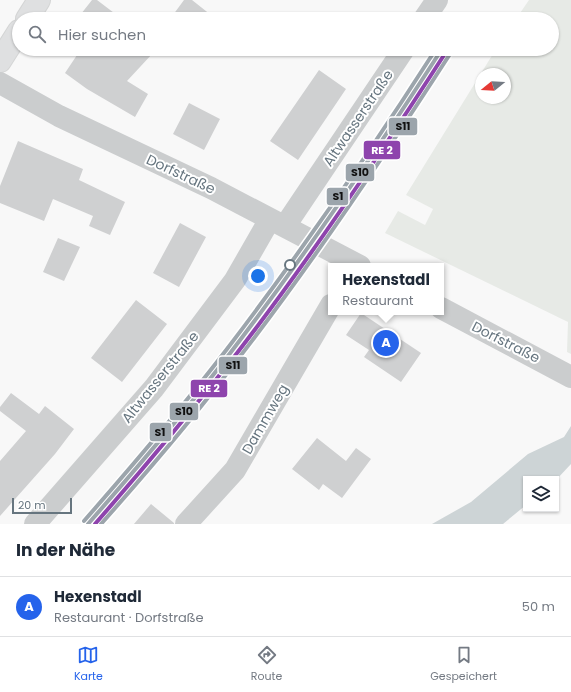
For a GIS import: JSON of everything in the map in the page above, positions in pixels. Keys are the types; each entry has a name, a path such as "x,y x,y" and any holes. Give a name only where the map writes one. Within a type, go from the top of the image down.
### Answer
{"main road":[{"path":"31,12 39,0"},
{"path":"0,61 12,42"}],"street":[{"path":"429,12 437,0"},
{"name":"Altwasserstraße","path":"35,524 154,388 278,223 399,56"},
{"name":"Dorfstraße","path":"0,83 59,116 211,188 353,263"},
{"name":"Dammweg","path":"186,524 235,470 328,310"},
{"name":"Dorfstraße","path":"444,310 571,376"}],"shaded area":[{"path":"529,0 571,0 571,354 567,352 568,322 385,233 398,211 425,225 433,209 406,195 475,83 475,104 511,104 511,68 484,68 492,56 559,56 559,12 521,12"},
{"path":"571,426 571,464 559,477 523,476 523,507 503,524 432,524 471,502 528,454 564,437"}],"building":[{"path":"92,0 97,0 113,12 83,12"},
{"path":"184,0 192,0 207,12 175,12"},
{"path":"76,56 150,56 127,81 148,94 135,117 87,89 65,73"},
{"path":"319,70 346,89 298,160 270,141"},
{"path":"189,103 220,119 204,150 173,134"},
{"path":"18,141 83,169 79,180 125,202 110,235 89,226 93,216 53,199 44,221 0,203 0,186"},
{"path":"180,223 206,237 179,287 153,273"},
{"path":"58,238 80,247 64,281 43,272"},
{"path":"136,300 167,324 122,382 91,358"},
{"path":"360,315 364,315 421,353 401,382 364,357 369,350 346,335"},
{"path":"11,393 39,414 45,406 74,429 55,454 0,516 0,461 26,431 0,411 0,407"},
{"path":"317,438 346,461 356,448 371,459 342,498 323,484 319,490 292,469"},
{"path":"151,504 174,523 174,524 134,524"}],"transit line":[{"name":"S1","path":"84,521 175,415 282,276 386,126 431,56"},
{"name":"S10","path":"88,524 179,418 259,315 340,203 437,56"},
{"path":"95,524 234,357 290,283 343,207 443,56"},
{"name":"S11","path":"101,524 154,463 222,380 294,285 347,209 449,56"}],"place":[{"name":"Hexenstadl","path":"386,343"}]}
